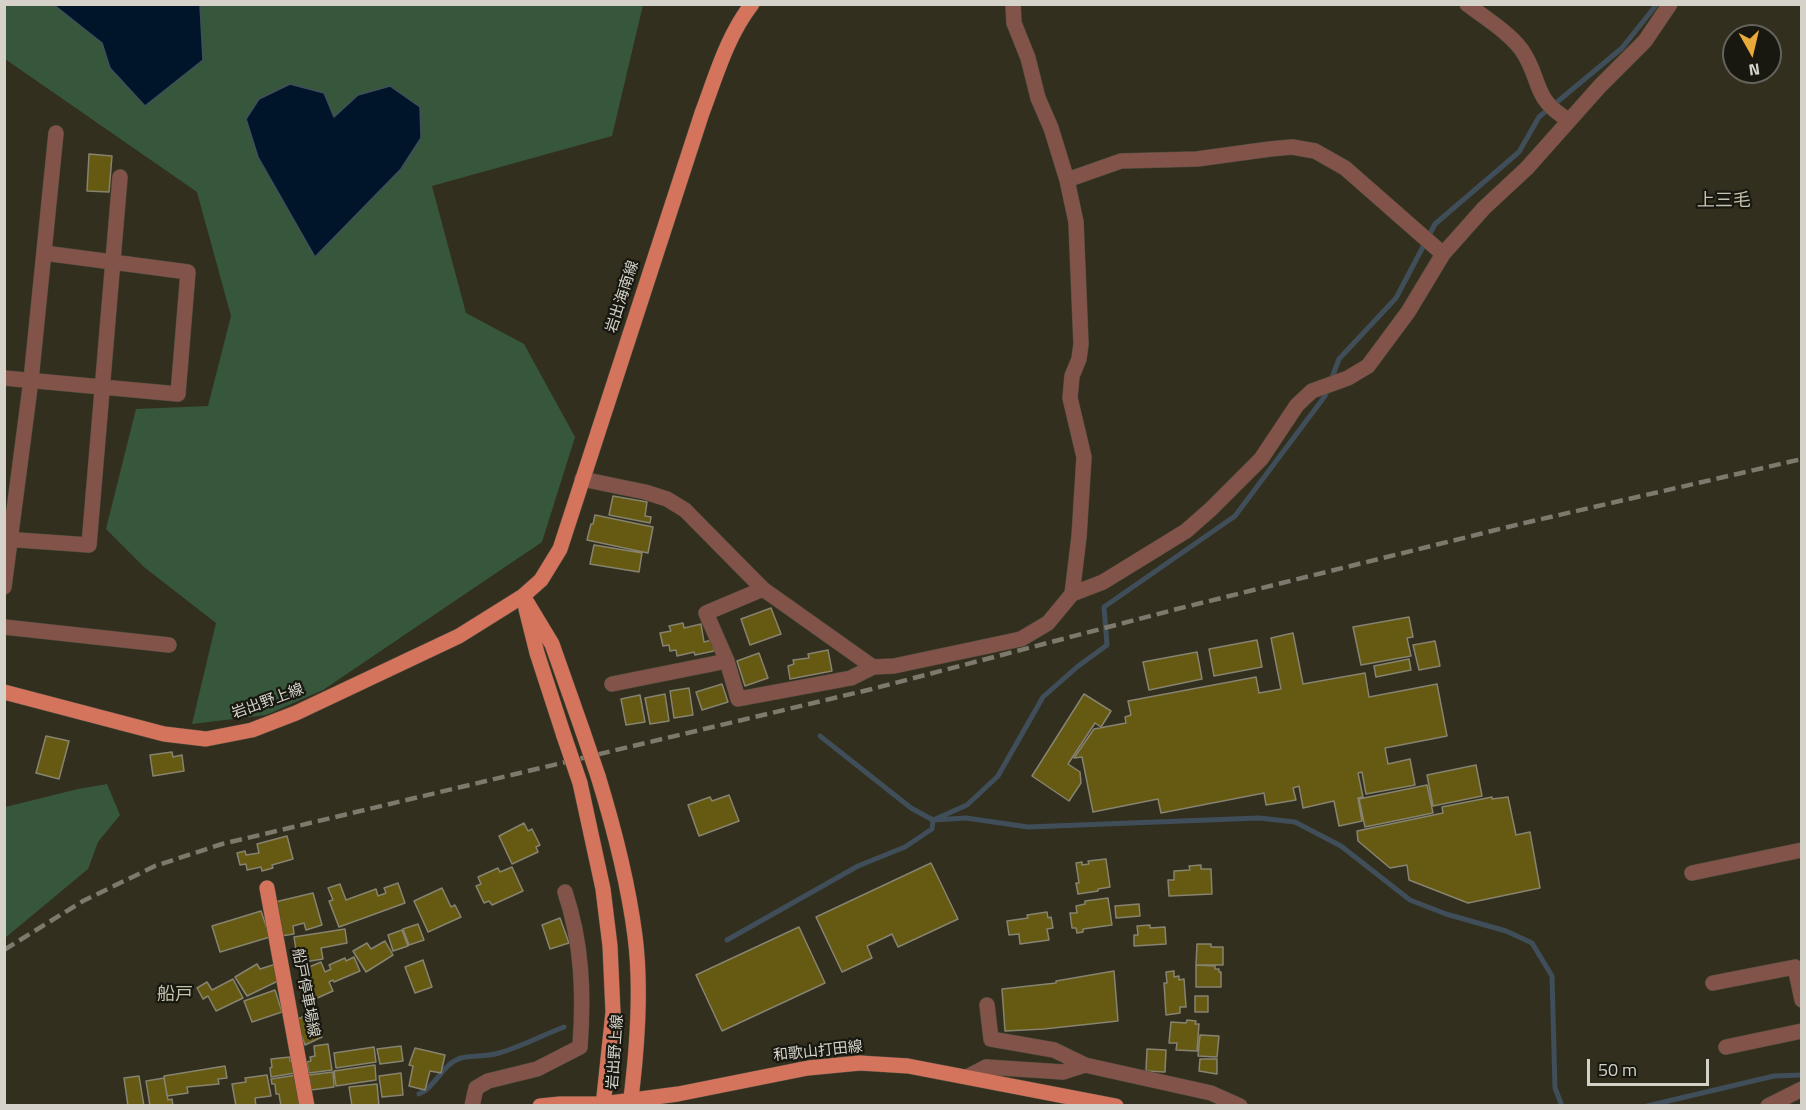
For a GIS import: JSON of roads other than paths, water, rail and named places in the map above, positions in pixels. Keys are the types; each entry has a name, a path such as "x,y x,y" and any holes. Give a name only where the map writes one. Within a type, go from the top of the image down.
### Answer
{"main road":[{"name":"岩出海南線","path":"523,596 541,580 560,549 702,113 725,52 752,4"},
{"name":"岩出野上線","path":"4,692 164,734 206,739 252,730 296,713 459,636 523,596"},
{"name":"岩出野上線","path":"523,596 552,644 598,776 626,882 636,938 638,1004 630,1103"},
{"name":"岩出野上線","path":"523,596 537,653 579,783 603,889 610,946 613,1012 603,1105"},
{"name":"船戸停車場線","path":"267,888 307,1106"},
{"name":"和歌山打田線","path":"603,1105 630,1103 808,1068 860,1063 908,1066 1116,1106"},
{"path":"540,1106 603,1105"}],"street":[{"path":"1013,4 1014,23 1028,58 1038,98 1051,128 1067,180 1076,222 1081,344 1079,359 1072,376 1070,398 1084,457 1079,537 1072,594"},
{"path":"1467,4 1497,26 1521,49 1544,101 1569,120"},
{"path":"763,589 706,613 727,661 738,699 851,678 873,667 894,666 1021,639 1048,623 1072,594 1103,582 1186,531 1261,459 1297,405 1312,391 1348,378 1368,366 1408,312 1443,254 1484,208 1527,168 1569,120 1645,41 1670,4"},
{"path":"4,587 8,539 31,380 56,133"},
{"path":"1067,180 1121,161 1197,159 1281,148 1315,151 1345,168 1443,254"},
{"path":"8,539 88,545 120,177"},
{"path":"4,378 178,394 188,272 44,253"},
{"path":"582,479 645,492 666,499 685,510 763,589 873,667"},
{"path":"4,627 170,645"},
{"path":"612,684 727,661"},
{"path":"1692,873 1802,850"},
{"path":"472,1106 476,1088 488,1081 537,1069 580,1047 582,965 571,909 565,892"},
{"path":"1713,983 1798,966 1802,1000"},
{"path":"987,1005 991,1039 1054,1050 1085,1065 1211,1093 1240,1106"},
{"path":"1726,1047 1802,1031"},
{"path":"967,1077 986,1067 1063,1072 1085,1065"},
{"path":"1768,1106 1802,1089"}],"water":[{"path":"54,5 200,5 203,60 145,106 110,68 102,43"},
{"path":"290,84 324,93 334,117 358,95 390,86 420,107 421,138 401,169 315,257 258,157 246,119 259,99"}],"waterway":[{"path":"933,820 967,805 998,776 1043,697 1077,667 1107,645 1104,607 1235,516 1325,396 1339,359 1396,298 1435,224 1519,152 1539,117 1622,48 1657,4"},
{"path":"820,736 911,808 933,820 966,818 1028,827 1259,818 1295,822 1341,846 1410,900 1446,914 1506,931 1532,943 1552,976 1555,1088 1562,1106"},
{"path":"727,940 858,866 905,847 932,829 933,820"},
{"path":"419,1094 425,1091 449,1065 461,1058 489,1055 507,1050 564,1027"},
{"path":"1647,1106 1774,1076 1802,1075"}],"railway":[{"path":"4,950 83,901 155,866 222,844 872,689 1177,609 1520,524 1802,459"}],"district":[{"name":"上三毛","path":"1724,202"},
{"name":"船戸","path":"175,996"}]}
